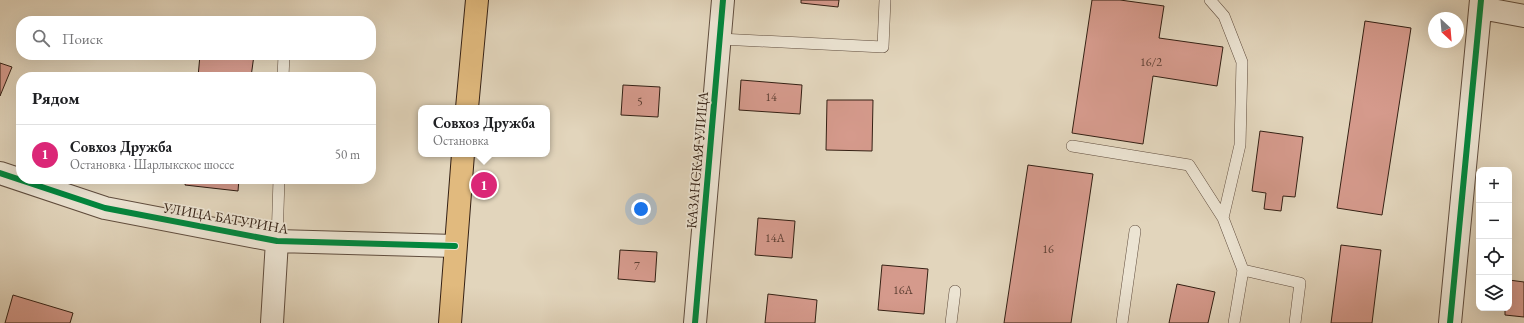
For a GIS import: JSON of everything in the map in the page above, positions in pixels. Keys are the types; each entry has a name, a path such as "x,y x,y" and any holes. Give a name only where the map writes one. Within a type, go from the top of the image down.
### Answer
{"main road":[{"path":"468,105 477,0"},
{"path":"450,323 463,157"}],"street":[{"name":"КАЗАНСКАЯ УЛИЦА","path":"695,323 723,0"},
{"path":"1450,323 1481,4 1524,16"},
{"name":"УЛИЦА БАТУРИНА","path":"0,174 16,179"},
{"name":"УЛИЦА БАТУРИНА","path":"31,184 105,208 277,241 455,246"},
{"path":"272,323 277,241"}],"lane":[{"path":"720,38 883,47 886,0"},
{"path":"1210,0 1224,16 1242,62 1240,145 1223,218"},
{"path":"283,72 284,60"},
{"path":"1072,146 1189,165 1223,218 1243,270 1234,323"},
{"path":"277,241 279,184"},
{"path":"1122,323 1135,231"},
{"path":"1243,270 1300,283 1295,323"},
{"path":"952,323 956,291"}],"building":[{"path":"801,0 839,0 838,7 801,3"},
{"path":"1092,0 1120,0 1164,6 1159,38 1223,47 1217,86 1153,76 1143,144 1072,133"},
{"path":"1365,21 1411,28 1382,215 1337,208"},
{"path":"200,60 253,60 252,72 198,72"},
{"path":"0,63 12,67 0,96"},
{"path":"741,80 802,85 800,114 739,110"},
{"path":"623,85 660,87 658,117 621,115"},
{"path":"827,100 873,100 872,151 826,150"},
{"path":"1260,131 1303,137 1295,197 1283,196 1281,211 1264,209 1266,193 1252,191"},
{"path":"1028,165 1093,174 1071,323 1004,323"},
{"path":"185,184 239,184 238,191"},
{"path":"758,218 795,221 792,258 755,255"},
{"path":"1341,245 1381,250 1372,323 1331,323"},
{"path":"620,250 657,252 655,282 618,279"},
{"path":"882,265 928,269 924,314 878,310"},
{"path":"1512,280 1524,282 1524,317 1505,315 1505,311 1512,311"},
{"path":"1177,284 1215,292 1208,323 1169,323"},
{"path":"768,294 817,300 815,323 765,323"},
{"path":"13,295 73,313 70,323 5,323"}],"cycle path":[{"path":"695,323 723,0"},
{"path":"1450,323 1481,0"},
{"path":"0,173 16,178"},
{"path":"33,184 105,208 277,241 455,246"}],"place":[{"name":"Совхоз Дружба","path":"484,185"}]}
